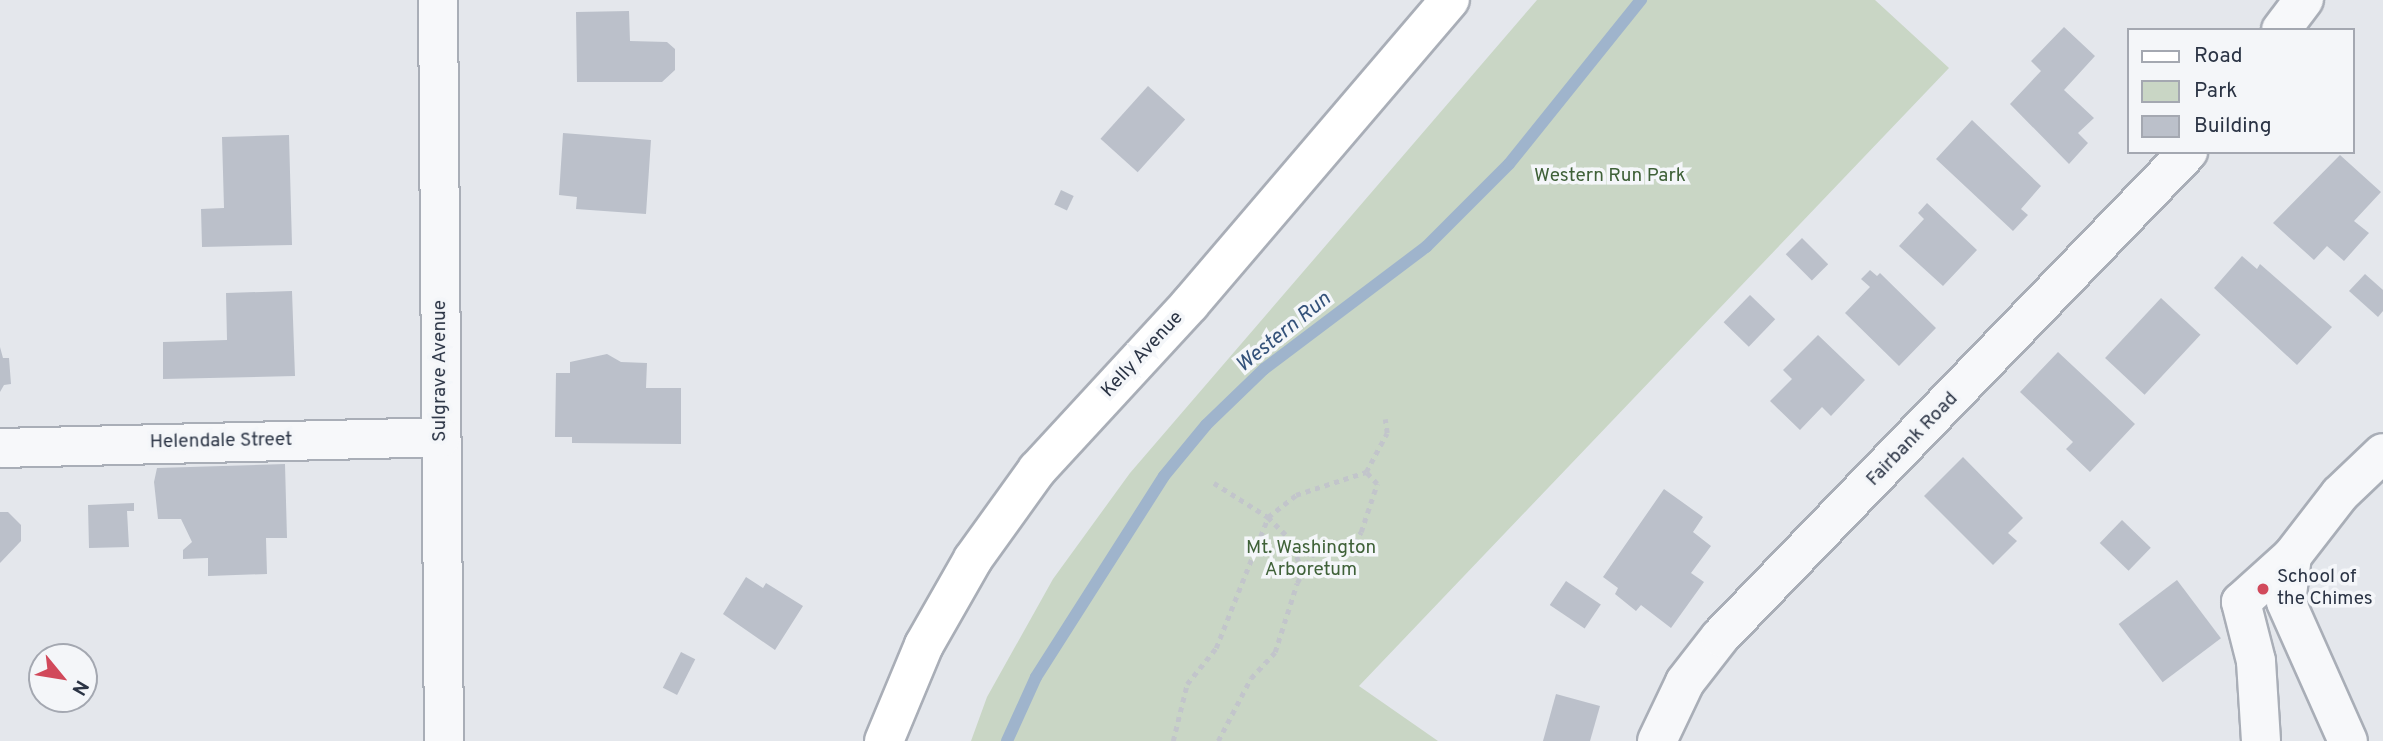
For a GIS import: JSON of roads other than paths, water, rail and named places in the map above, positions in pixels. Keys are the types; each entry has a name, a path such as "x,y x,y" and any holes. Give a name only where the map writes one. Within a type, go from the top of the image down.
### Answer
{"main road":[{"name":"Kelly Avenue","path":"884,741 923,645 973,559 1037,470 1189,304 1450,0"}],"street":[{"name":"Sulgrave Avenue","path":"438,0 444,741"},
{"path":"2283,28 2304,0"},
{"name":"Fairbank Road","path":"1657,741 1685,682 1720,637 2186,154"},
{"name":"Helendale Street","path":"0,447 441,437"},
{"path":"2261,741 2256,661 2241,602 2292,556 2340,494 2383,453"},
{"path":"2292,556 2286,602 2348,741"}],"waterway":[{"name":"Western Run","path":"1007,741 1036,677 1164,476 1206,425 1264,369 1426,247 1509,164 1641,0"}],"place":[{"name":"School of the Chimes","path":"2263,589"}],"park label":[{"name":"Western Run Park","path":"1610,177"},
{"name":"Mt. Washington Arboretum","path":"1311,560"}]}
